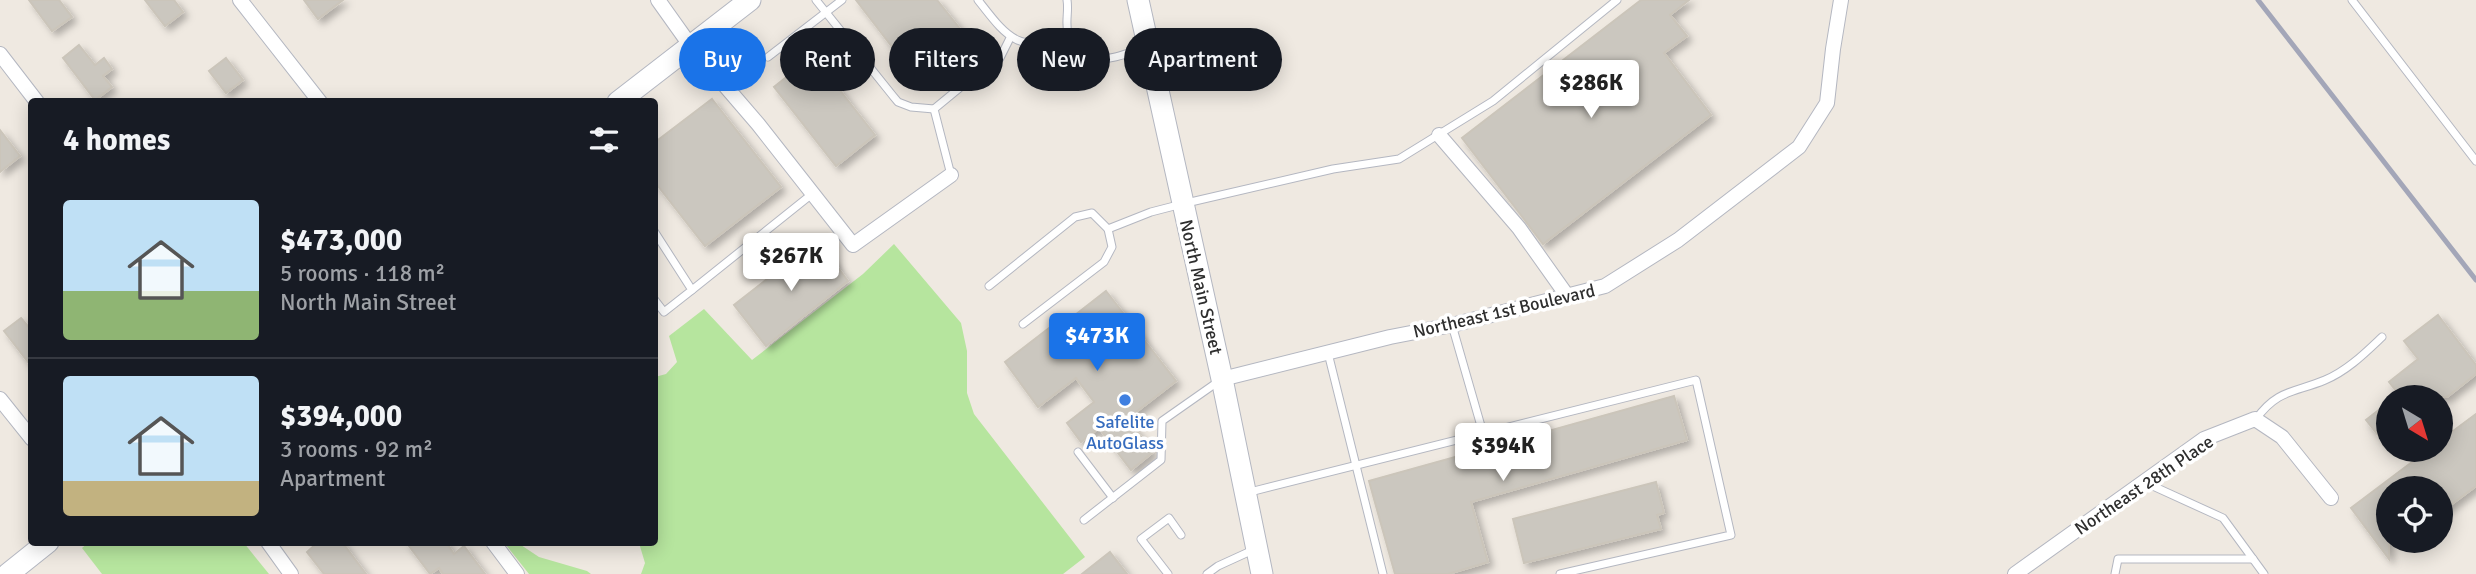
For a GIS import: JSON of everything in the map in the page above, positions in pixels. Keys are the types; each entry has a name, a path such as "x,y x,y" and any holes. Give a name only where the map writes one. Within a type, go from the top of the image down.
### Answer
{"main road":[{"path":"713,28 750,0"},
{"name":"North Main Street","path":"1138,0 1144,28"},
{"path":"623,98 679,55"},
{"name":"North Main Street","path":"1158,91 1222,379 1262,574"},
{"path":"8,574 43,546"}],"street":[{"path":"240,0 317,98"},
{"path":"659,0 679,30"},
{"name":"Northeast 1st Boulevard","path":"1222,379 1605,286 1678,240 1799,147 1827,103 1841,0"},
{"path":"0,54 34,98"},
{"path":"729,91 853,245 951,175"},
{"path":"1440,135 1519,228 1568,297"},
{"path":"0,399 28,434"},
{"path":"2255,419 2282,437 2331,498"},
{"name":"Northeast 28th Place","path":"2015,574 2204,439 2255,419"},
{"path":"271,546 291,574"},
{"path":"496,546 517,574"}],"lane":[{"path":"816,0 898,102 911,107 934,109 947,101 968,81 1000,58 1010,38"},
{"path":"768,57 842,0"},
{"path":"978,0 1010,38 1017,39"},
{"path":"1067,0 1067,28"},
{"path":"1108,229 1151,212 1182,204 1332,169 1399,159 1493,101 1617,0"},
{"path":"2352,0 2476,162"},
{"path":"934,109 951,175"},
{"path":"658,304 664,312 813,193"},
{"path":"989,286 1075,217 1092,213 1108,229 1112,247 1104,262 1023,324"},
{"path":"658,237 692,290"},
{"path":"1452,325 1483,433"},
{"path":"2255,419 2276,397 2326,380 2346,368 2382,337"},
{"path":"1328,353 1383,574"},
{"path":"1084,520 1161,460 1162,421 1222,379"},
{"path":"1246,494 1696,380 1731,535 1560,574"},
{"path":"1078,452 1113,498"},
{"path":"2144,482 2223,518 2264,574"},
{"path":"1168,574 1141,539 1169,518 1181,535"},
{"path":"1207,574 1218,566 1257,549"},
{"path":"2115,574 2118,559 2253,559"}],"green space":[{"path":"894,244 961,323 967,351 967,393 974,414 1085,557 1063,574 641,574 645,563 640,546 658,546 658,376 666,374 677,362 669,336 704,309 752,360 863,274"},
{"path":"246,546 269,574 102,574 82,548"},
{"path":"507,546 522,546 539,557 591,574 529,574"}],"building":[{"path":"29,0 59,0 72,17 52,31"},
{"path":"145,0 174,0 183,12 165,26"},
{"path":"304,0 343,0 318,19"},
{"path":"856,0 937,0 959,28 889,28 889,43"},
{"path":"1641,0 1689,0 1670,15 1687,36 1664,53 1711,115 1543,244 1462,138"},
{"path":"79,45 95,65 104,58 112,69 103,76 112,87 98,98 93,98 63,58"},
{"path":"226,58 243,80 226,93 209,71"},
{"path":"780,82 780,91 840,91 875,135 836,166 774,87"},
{"path":"712,99 781,187 705,246 658,186 658,140"},
{"path":"0,130 20,156 0,172"},
{"path":"817,240 848,281 766,346 734,305"},
{"path":"1106,291 1176,381 1127,419 1153,452 1131,470 1099,428 1081,442 1067,423 1094,402 1076,378 1038,407 1005,362 1062,318 1066,322"},
{"path":"2438,315 2476,365 2476,374 2454,391 2454,385 2391,385 2389,382 2418,359 2404,341"},
{"path":"21,318 28,326 28,362 4,331"},
{"path":"1674,396 1687,440 1471,502 1488,562 1448,574 1395,574 1369,481"},
{"path":"2376,412 2376,433 2366,420"},
{"path":"2476,414 2476,486 2453,503 2453,476 2393,476 2412,462 2454,462 2454,430"},
{"path":"1656,482 1664,513 1657,515 1661,529 1524,563 1513,519"},
{"path":"2376,489 2376,542 2351,508"},
{"path":"314,546 345,546 366,574 324,574 307,552"},
{"path":"409,546 449,546 454,554 464,546 485,574 443,574 439,568 430,574"},
{"path":"1110,552 1127,574 1082,574"}],"railway":[{"path":"2258,0 2476,280"}],"place":[{"name":"Safelite AutoGlass","path":"1125,400"}]}
